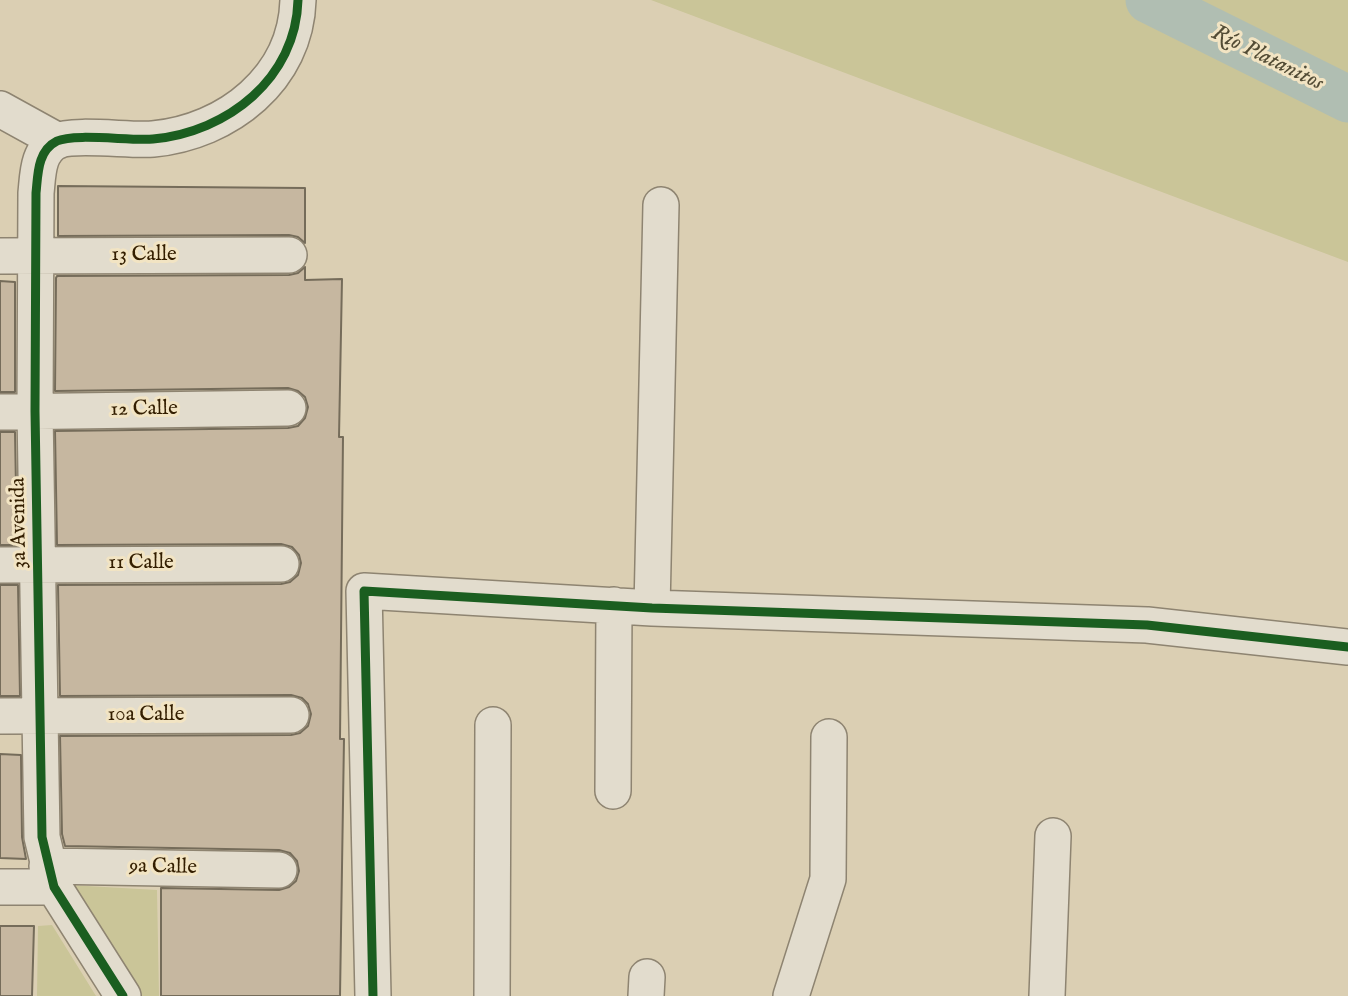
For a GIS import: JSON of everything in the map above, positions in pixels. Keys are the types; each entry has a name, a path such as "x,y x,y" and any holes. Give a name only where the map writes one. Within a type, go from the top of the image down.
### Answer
{"street":[{"path":"0,110 58,141 84,138 154,139 192,132 222,119 250,100 280,63 287,52 298,20 298,0"},
{"name":"3a Avenida","path":"58,141 47,150 39,162 36,193 35,411 42,837 50,877 123,996"},
{"path":"652,608 661,205"},
{"name":"13 Calle","path":"0,256 289,255"},
{"name":"12 Calle","path":"0,412 288,408"},
{"name":"11 Calle","path":"0,565 281,564"},
{"path":"373,996 363,591 652,608 1147,625 1348,647"},
{"path":"613,791 614,605"},
{"name":"10a Calle","path":"0,716 291,715"},
{"path":"492,996 493,725"},
{"path":"790,996 828,879 830,737"},
{"path":"1047,996 1053,836"},
{"name":"9a Calle","path":"0,887 50,877 279,870"}],"shaded area":[{"path":"651,0 1348,0 1348,262"},
{"path":"69,885 157,890 159,996 132,996"},
{"path":"52,925 96,996 37,996 38,926"}],"building":[{"path":"58,186 305,188 305,243 298,237 289,235 58,236"},
{"path":"305,267 305,280 342,279 339,437 343,437 340,739 344,739 340,996 161,996 161,888 279,890 296,881 299,871 297,861 290,853 279,850 65,846 62,834 60,736 291,735 300,733 308,726 311,714 308,704 302,698 291,695 60,696 58,585 281,584 290,582 298,575 301,563 299,555 292,547 281,544 57,545 55,431 288,428 298,426 305,418 308,407 305,397 288,388 55,391 56,278 289,275 298,273"},
{"path":"0,281 15,282 15,392 0,392"},
{"path":"0,432 15,432 17,545 0,545"},
{"path":"0,585 18,585 20,696 0,696"},
{"path":"0,754 21,755 22,837 26,859 0,858"},
{"path":"0,926 34,926 32,996 0,996"}],"waterway":[{"name":"Río Platanitos","path":"1149,0 1348,99"}],"cycle path":[{"path":"123,996 54,887 42,837 35,411 38,171 42,157 50,145 57,141 76,138 153,139 181,134 231,113 253,96 271,76 285,54 294,28 298,0"},
{"path":"373,996 364,591 652,608 1147,625 1348,647"}]}
